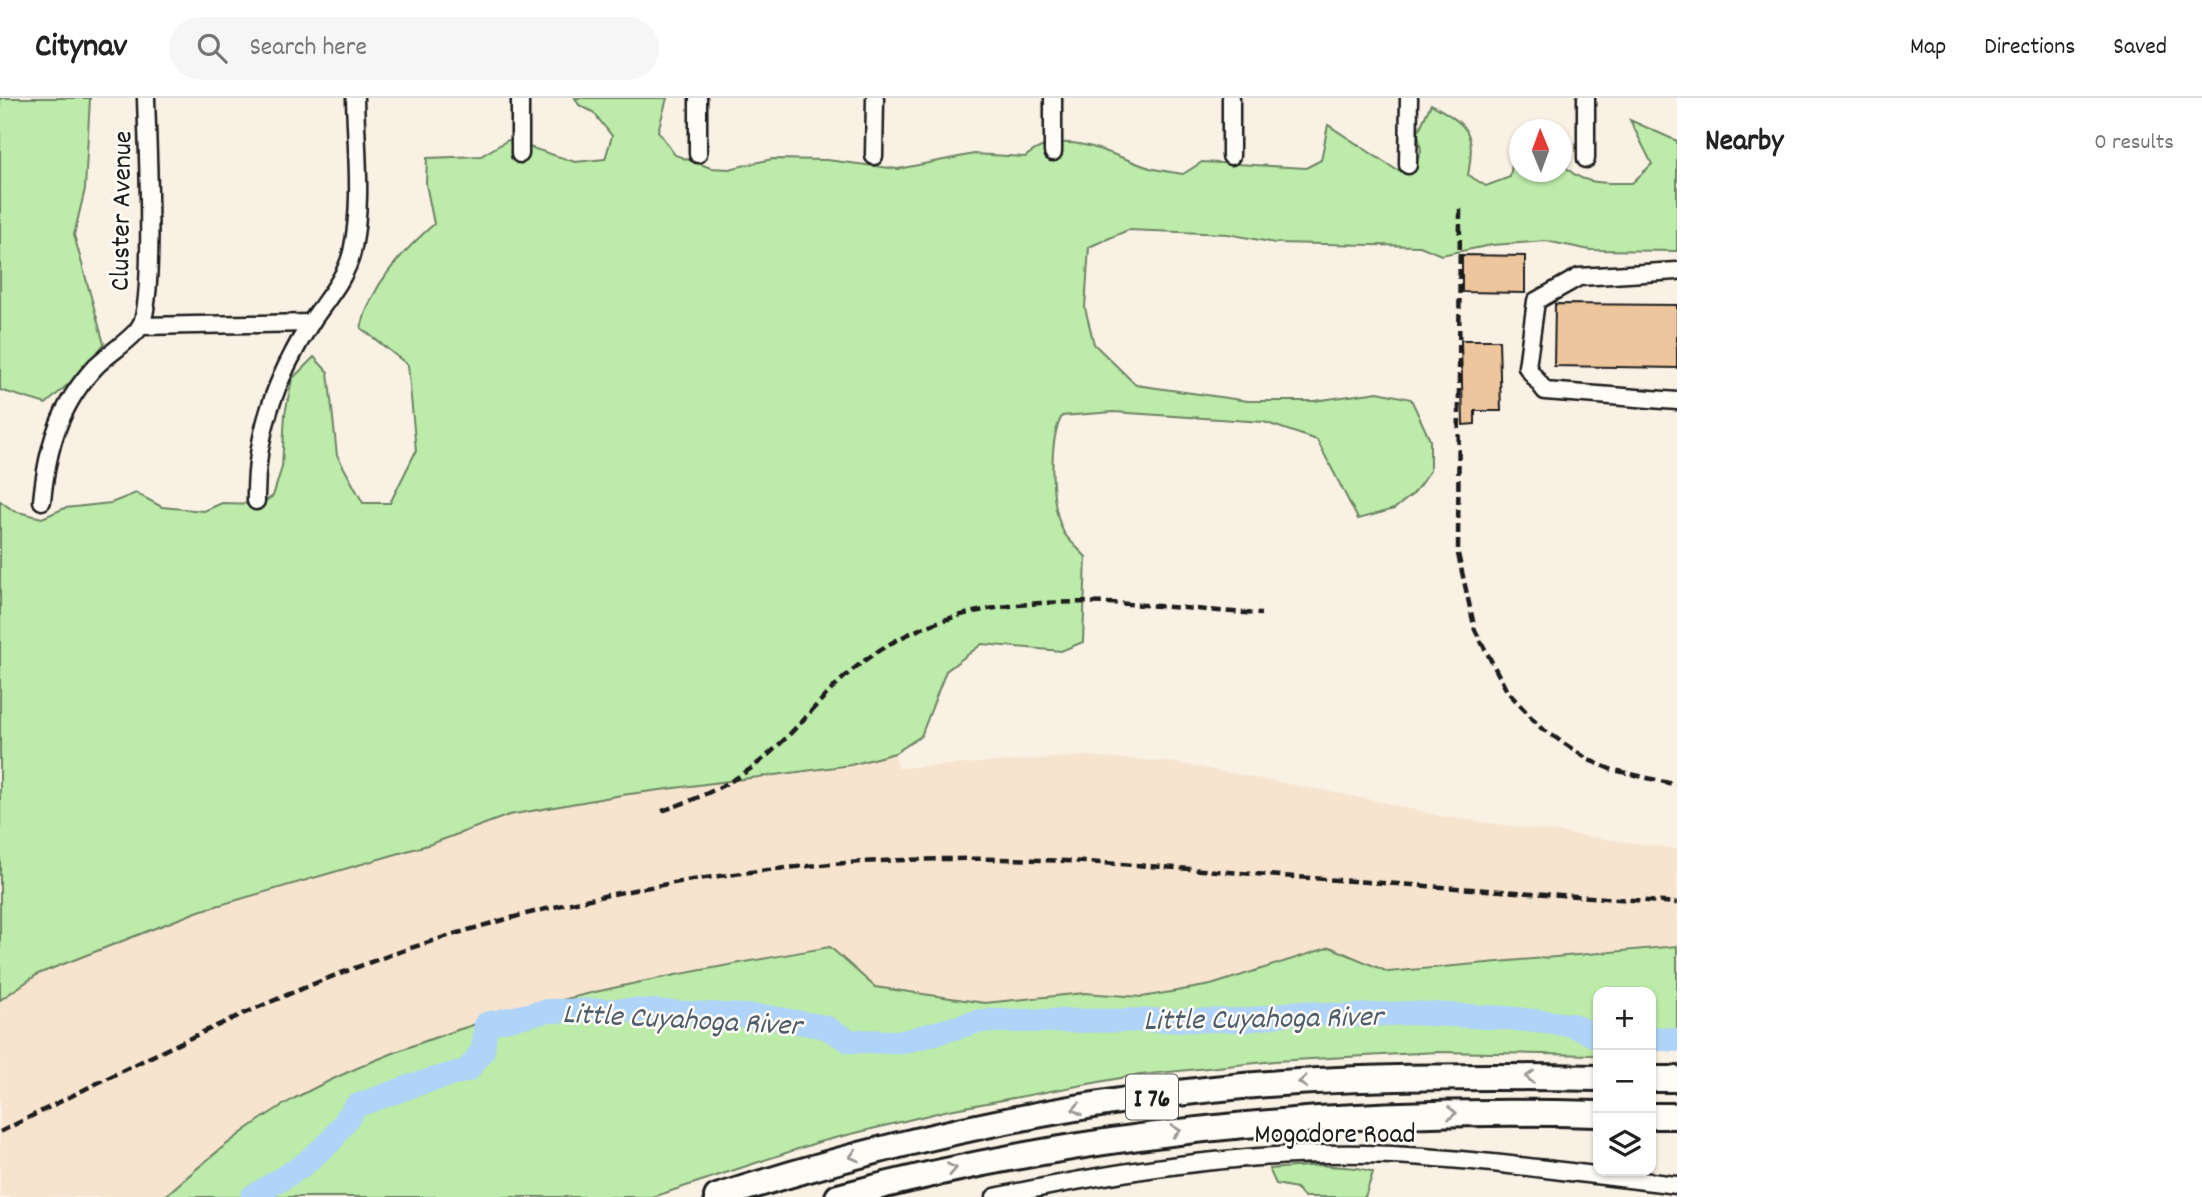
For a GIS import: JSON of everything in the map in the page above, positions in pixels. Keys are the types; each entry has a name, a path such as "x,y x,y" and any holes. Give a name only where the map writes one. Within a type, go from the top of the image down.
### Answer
{"highway":[{"name":"I 76","path":"717,1197 870,1151 946,1133 1138,1099 1278,1083 1398,1077 1593,1078"},
{"path":"1656,1079 1677,1079"},
{"name":"I 76","path":"838,1197 1004,1158 1081,1144 1226,1125 1407,1113 1593,1114"},
{"path":"1656,1116 1677,1116"}],"street":[{"name":"Cluster Avenue","path":"42,501 50,443 70,400 95,368 140,326 149,283 146,98"},
{"path":"256,501 258,448 265,420 286,367 311,323 340,281 352,252 357,207 355,98"},
{"path":"520,98 520,154"},
{"path":"698,98 698,154"},
{"path":"874,156 875,98"},
{"path":"1053,98 1053,152"},
{"path":"1231,98 1231,156"},
{"path":"1408,164 1409,98"},
{"path":"1586,98 1586,159"},
{"path":"1677,271 1579,277 1536,301 1527,366 1545,391 1677,401"},
{"path":"140,326 311,323"},
{"name":"Mogadore Road","path":"995,1197 1189,1165 1335,1154 1431,1158 1677,1185"}],"shaded area":[{"path":"895,753 897,768 1088,756 1171,762 1373,800 1440,816 1677,849 1677,946 1388,972 1330,947 1211,985 1142,997 1084,993 985,1003 875,987 830,947 230,1140 164,1197 0,1197 0,1000 38,974 199,911 431,844 509,815 622,795 851,765"}],"green space":[{"path":"0,98 90,98 85,189 74,235 104,344 82,372 46,404 0,390"},
{"path":"575,98 667,98 658,131 675,155 711,168 729,169 772,159 827,160 898,169 974,154 1025,157 1055,143 1071,143 1103,150 1150,168 1183,174 1202,162 1306,168 1321,160 1328,125 1395,169 1412,173 1421,151 1418,132 1431,104 1454,118 1466,131 1471,148 1468,175 1486,186 1509,177 1509,182 1572,182 1572,172 1593,182 1632,183 1652,164 1630,120 1677,141 1677,251 1590,250 1546,241 1492,245 1441,255 1420,246 1275,243 1228,234 1128,230 1089,247 1085,308 1094,344 1136,385 1248,401 1314,401 1378,392 1411,399 1430,440 1430,471 1413,494 1394,509 1358,519 1317,440 1264,422 1113,412 1062,416 1054,441 1052,474 1059,521 1064,533 1086,557 1083,642 1061,651 982,644 946,671 921,736 895,753 851,765 622,795 509,815 431,844 199,911 38,974 0,1000 0,501 14,511 42,518 65,508 111,503 136,493 162,507 204,511 222,503 261,504 273,496 282,467 285,414 292,379 314,357 328,372 337,455 363,503 390,503 416,451 408,365 361,328 372,298 389,270 434,224 426,184 427,158 481,156 508,140 575,162 605,159 612,136 593,112 579,105"},
{"path":"1677,946 1677,1050 1656,1049 1656,987 1593,987 1593,1055 1437,1052 1275,1061 1131,1076 949,1110 819,1142 653,1197 164,1197 260,1120 295,1098 358,1068 489,1020 556,1001 693,972 830,947 875,987 985,1003 1084,993 1142,997 1211,985 1330,947 1388,972"},
{"path":"1321,1165 1361,1168 1373,1172 1365,1197 1304,1197 1296,1188 1276,1184 1269,1169"}],"building":[{"path":"1462,255 1525,256 1525,293 1462,292"},
{"path":"1555,304 1677,305 1677,368 1554,366"},
{"path":"1461,340 1499,340 1501,411 1475,411 1475,424 1463,425"}],"waterway":[{"name":"Little Cuyahoga River","path":"252,1197 301,1167 331,1141 356,1106 417,1084 468,1070 483,1050 486,1024 547,1011 627,1010 768,1017 825,1027 850,1041 903,1042 980,1021 1248,1020 1298,1012 1348,1016 1410,1013 1507,1018 1572,1025 1593,1035"},
{"name":"Little Cuyahoga River","path":"1656,1038 1677,1040"}],"railway":[{"path":"1460,209 1458,554 1475,630 1507,691 1541,728 1589,760 1610,769 1677,785"},
{"path":"662,811 705,794 745,772 781,743 836,685 860,664 905,636 952,618 1002,607 1053,603 1105,603 1261,614"},
{"path":"0,1132 206,1031 365,964 484,925 549,908 748,872 882,861 1036,860 1677,903"}]}
